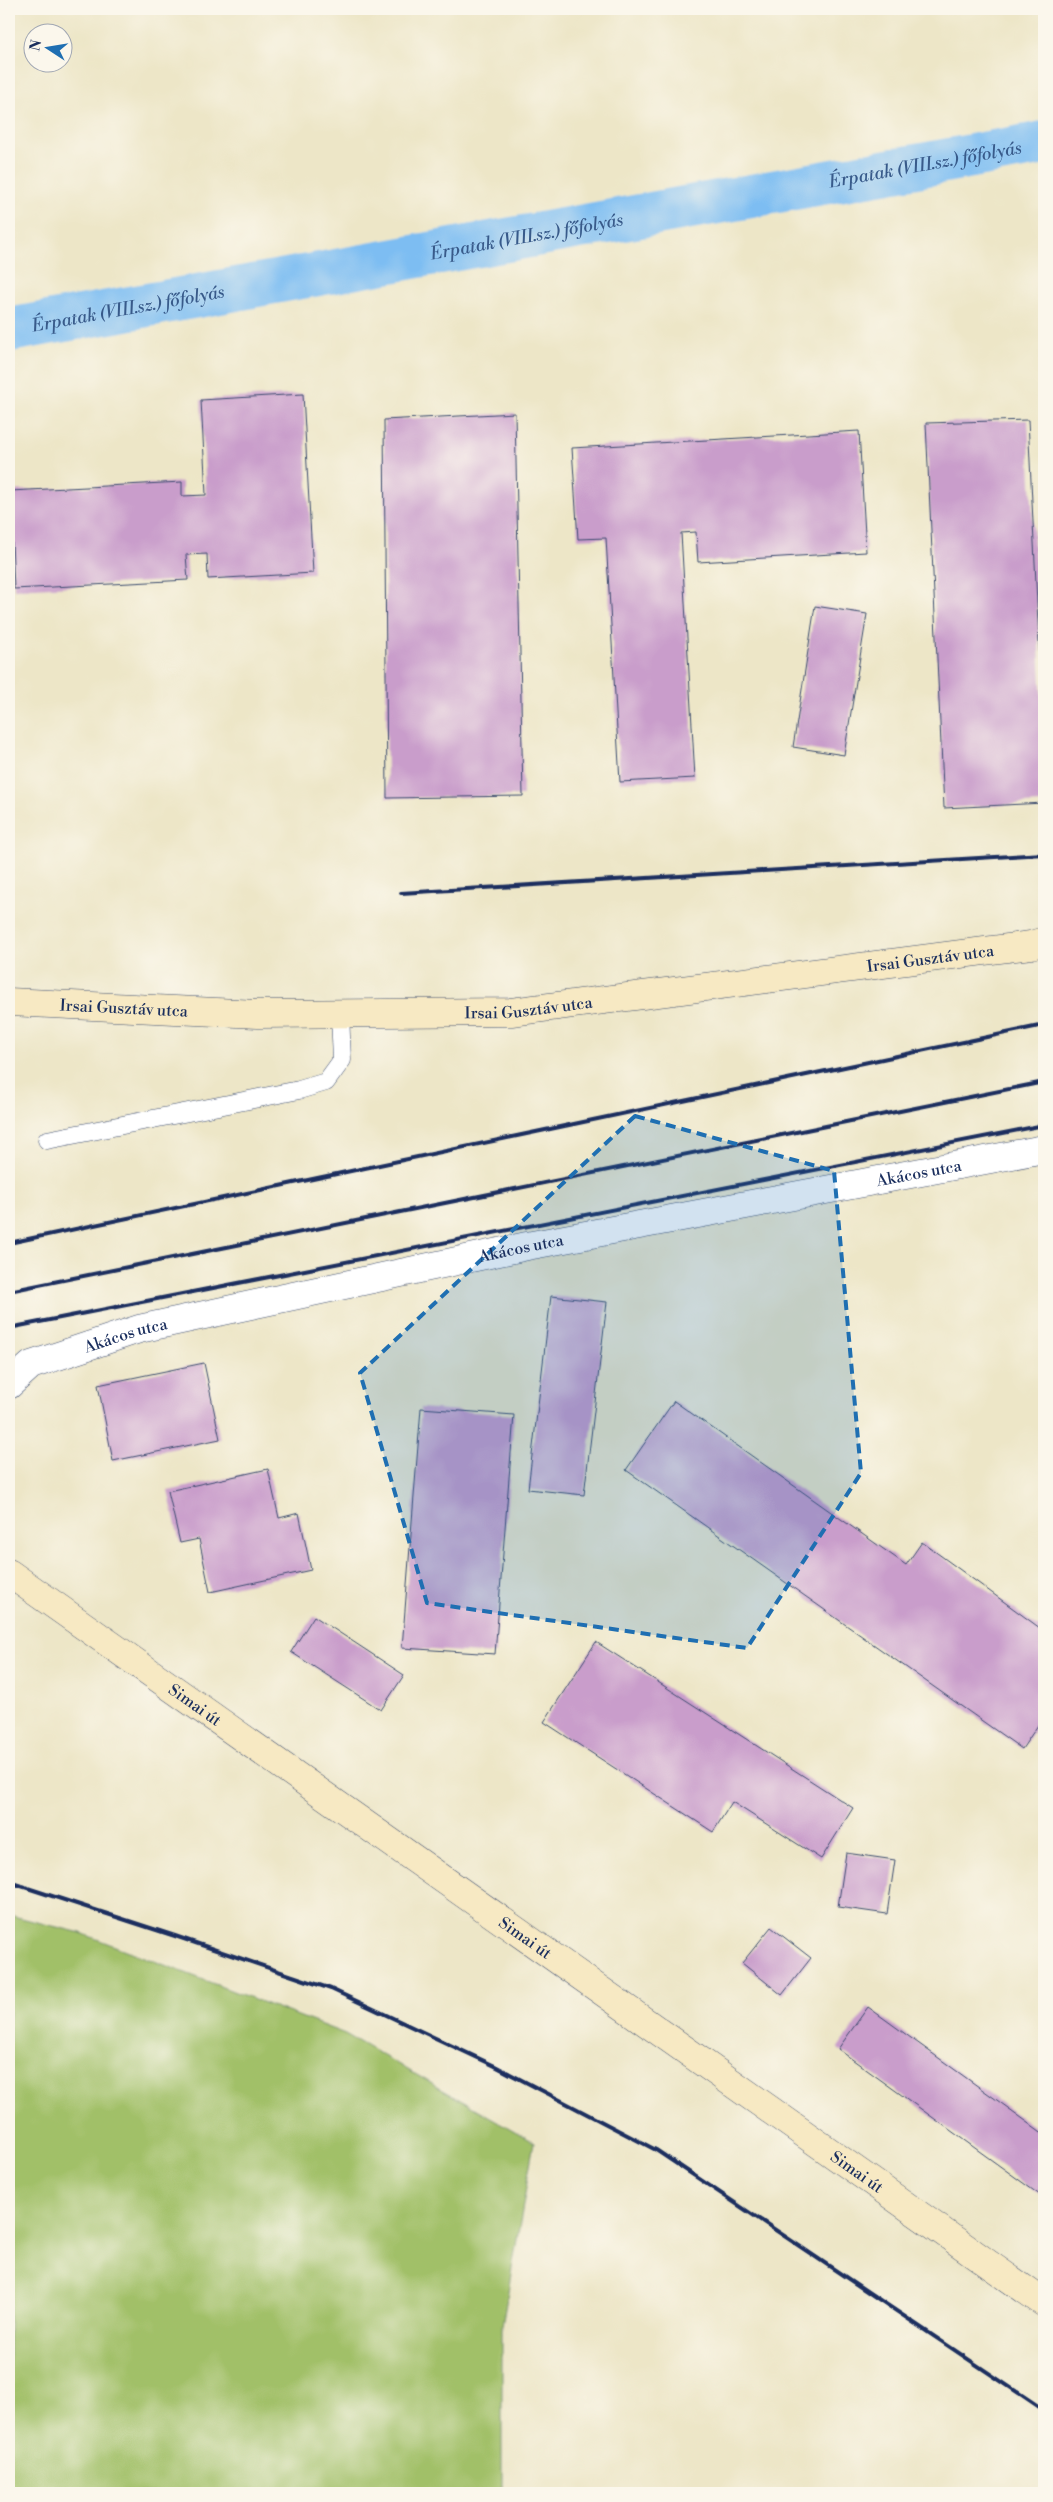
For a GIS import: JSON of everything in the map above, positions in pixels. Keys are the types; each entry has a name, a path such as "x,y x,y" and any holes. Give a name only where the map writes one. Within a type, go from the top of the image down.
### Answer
{"main road":[{"name":"Irsai Gusztáv utca","path":"9,1002 258,1014 511,1012 1031,945 1044,941"},
{"name":"Simai út","path":"9,1573 1044,2303"}],"street":[{"name":"Akácos utca","path":"9,1385 31,1365 139,1329 527,1246 1044,1149"}],"lane":[{"path":"46,1140 299,1090 326,1082 342,1060 340,1014"}],"highlighted area":[{"path":"635,1116 834,1171 861,1473 747,1648 427,1603 360,1373"}],"green space":[{"path":"9,1915 81,1933 345,2034 534,2142 502,2326 502,2493 9,2493"}],"building":[{"path":"303,394 313,573 208,579 207,554 186,555 188,580 14,589 10,491 182,482 182,496 206,495 201,400"},
{"path":"515,413 523,796 387,798 384,420"},
{"path":"1028,420 1044,746 1044,803 944,808 926,423"},
{"path":"859,431 866,552 698,562 696,532 681,533 695,778 620,782 606,538 578,539 572,448"},
{"path":"815,606 867,614 844,755 793,747"},
{"path":"551,1296 607,1302 584,1495 528,1489"},
{"path":"204,1363 220,1439 113,1461 98,1385"},
{"path":"674,1401 906,1565 922,1542 1044,1631 1044,1716 1022,1749 626,1470"},
{"path":"421,1408 514,1415 495,1654 402,1648"},
{"path":"268,1469 279,1518 299,1513 311,1570 210,1592 199,1539 180,1543 168,1491"},
{"path":"314,1616 404,1675 381,1710 291,1652"},
{"path":"596,1642 853,1808 821,1859 732,1802 713,1832 544,1722"},
{"path":"846,1853 895,1860 887,1914 838,1907"},
{"path":"771,1927 811,1958 782,1995 742,1963"},
{"path":"868,2007 1044,2134 1044,2198 838,2049"}],"waterway":[{"name":"Érpatak (VIII.sz.) főfolyás","path":"9,330 1044,143"}],"railway":[{"path":"401,893 1044,854"},
{"path":"9,1243 1044,1025"},
{"path":"9,1291 1044,1082"},
{"path":"9,1328 1044,1125"},
{"path":"9,1882 331,1989 495,2066 656,2150 1044,2410"}]}
